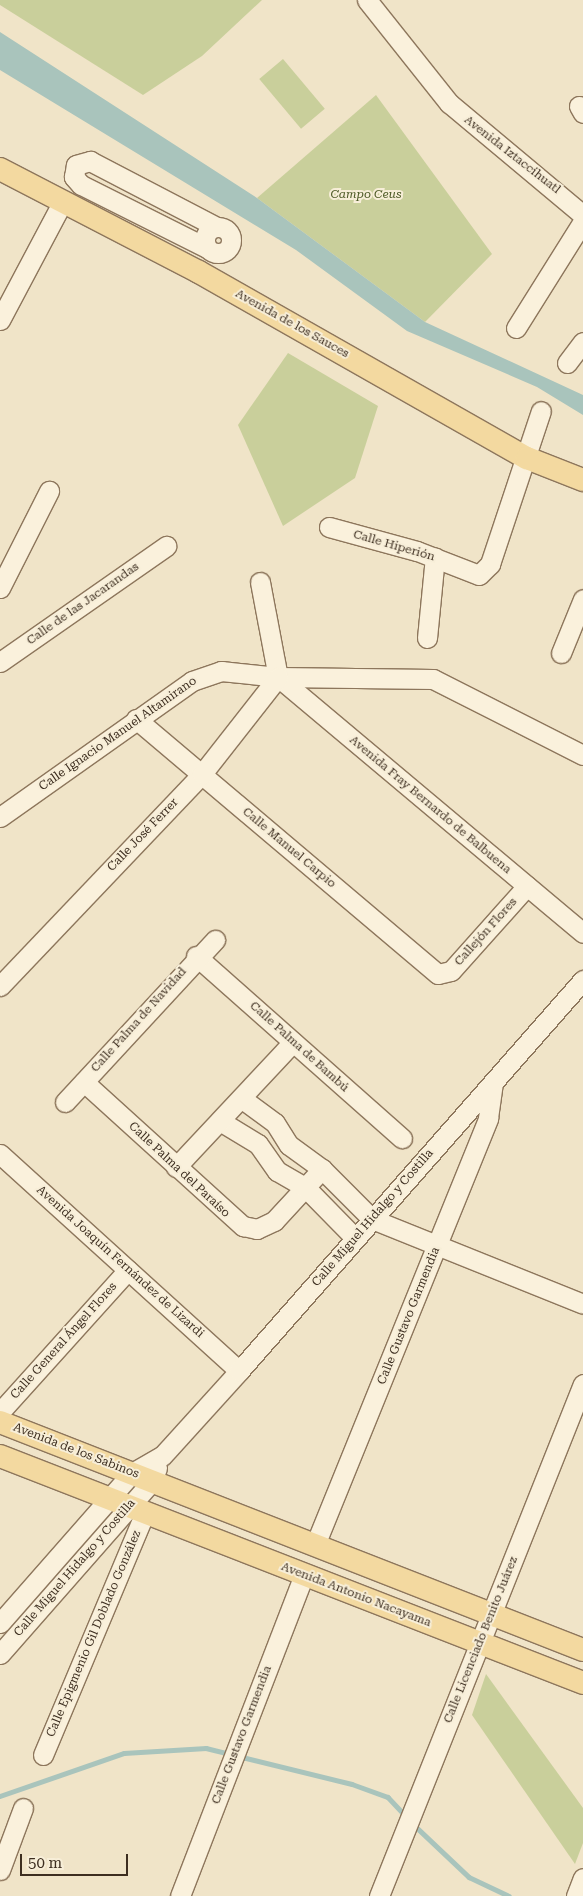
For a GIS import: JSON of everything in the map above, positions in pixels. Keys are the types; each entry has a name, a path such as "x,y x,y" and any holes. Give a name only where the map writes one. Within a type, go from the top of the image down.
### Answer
{"main road":[{"name":"Avenida de los Sauces","path":"0,169 199,272 527,458 583,480"},
{"name":"Avenida de los Sabinos","path":"0,1422 142,1477"},
{"path":"0,1456 128,1506"},
{"path":"142,1477 583,1650"},
{"name":"Avenida Antonio Nacayama","path":"128,1506 583,1683"}],"street":[{"name":"Avenida Iztaccíhuatl","path":"367,0 449,103 583,215"},
{"path":"90,160 215,226 229,231 232,241 222,253 209,250 81,185 74,177 76,165 90,160"},
{"path":"0,320 63,201"},
{"path":"516,328 583,222"},
{"path":"199,272 209,250"},
{"path":"567,364 583,342"},
{"name":"Calle Hiperión","path":"329,527 435,557 471,575 486,569 527,458 541,411"},
{"path":"0,588 49,492"},
{"name":"Calle de las Jacarandas","path":"0,662 166,546"},
{"path":"427,638 435,557"},
{"path":"260,582 278,677"},
{"path":"561,653 583,599"},
{"name":"Calle Ignacio Manuel Altamirano","path":"0,817 136,720 210,672 237,671 278,677 434,679 583,755"},
{"name":"Calle José Ferrer","path":"0,986 202,774 278,677"},
{"name":"Avenida Fray Bernardo de Balbuena","path":"278,677 583,933"},
{"name":"Calle Manuel Carpio","path":"136,720 443,975"},
{"name":"Callejón Flores","path":"443,975 527,886"},
{"name":"Calle Palma de Navidad","path":"65,1102 196,956 214,940"},
{"name":"Calle Palma de Bambú","path":"196,956 402,1138"},
{"name":"Calle Miguel Hidalgo y Costilla","path":"0,1654 128,1506 142,1477 240,1371 583,980"},
{"path":"176,1167 293,1042"},
{"name":"Calle Palma del Paraíso","path":"84,1082 230,1218 250,1229 274,1221 322,1169"},
{"name":"Calle Gustavo Garmendia","path":"315,1545 438,1246 488,1118 493,1083"},
{"path":"241,1098 276,1123 293,1150 322,1169 372,1219 583,1304"},
{"path":"220,1120 251,1138 277,1171 305,1187 355,1238"},
{"name":"Avenida Joaquín Fernández de Lizardi","path":"2,1160 240,1371"},
{"name":"Calle General Ángel Flores","path":"0,1412 128,1270"},
{"name":"Calle Licenciado Benito Juárez","path":"379,1896 583,1384"},
{"name":"Calle Miguel Hidalgo y Costilla","path":"0,1623 128,1506"},
{"name":"Calle Epigmenio Gil Doblado González","path":"43,1755 128,1506"},
{"name":"Calle Gustavo Garmendia","path":"180,1896 304,1574"},
{"path":"0,1870 23,1808"},
{"path":"576,1896 583,1878"}],"green space":[{"path":"0,0 262,0 202,56 143,95 0,5"},
{"path":"283,59 325,109 301,129 259,79"},
{"name":"Campo Ceus","path":"376,95 492,254 425,322 257,198"},
{"path":"288,353 378,406 355,478 283,526 238,425"},
{"path":"486,1674 583,1808 583,1843 575,1864 472,1715"}],"water":[{"path":"0,32 257,198 425,322 583,395 583,415 537,387 407,331 296,250 0,70"}],"waterway":[{"path":"0,1796 124,1753 206,1748 230,1754"},
{"path":"238,1756 352,1784 388,1797 406,1816"},
{"path":"413,1824 469,1877 509,1896"}]}
